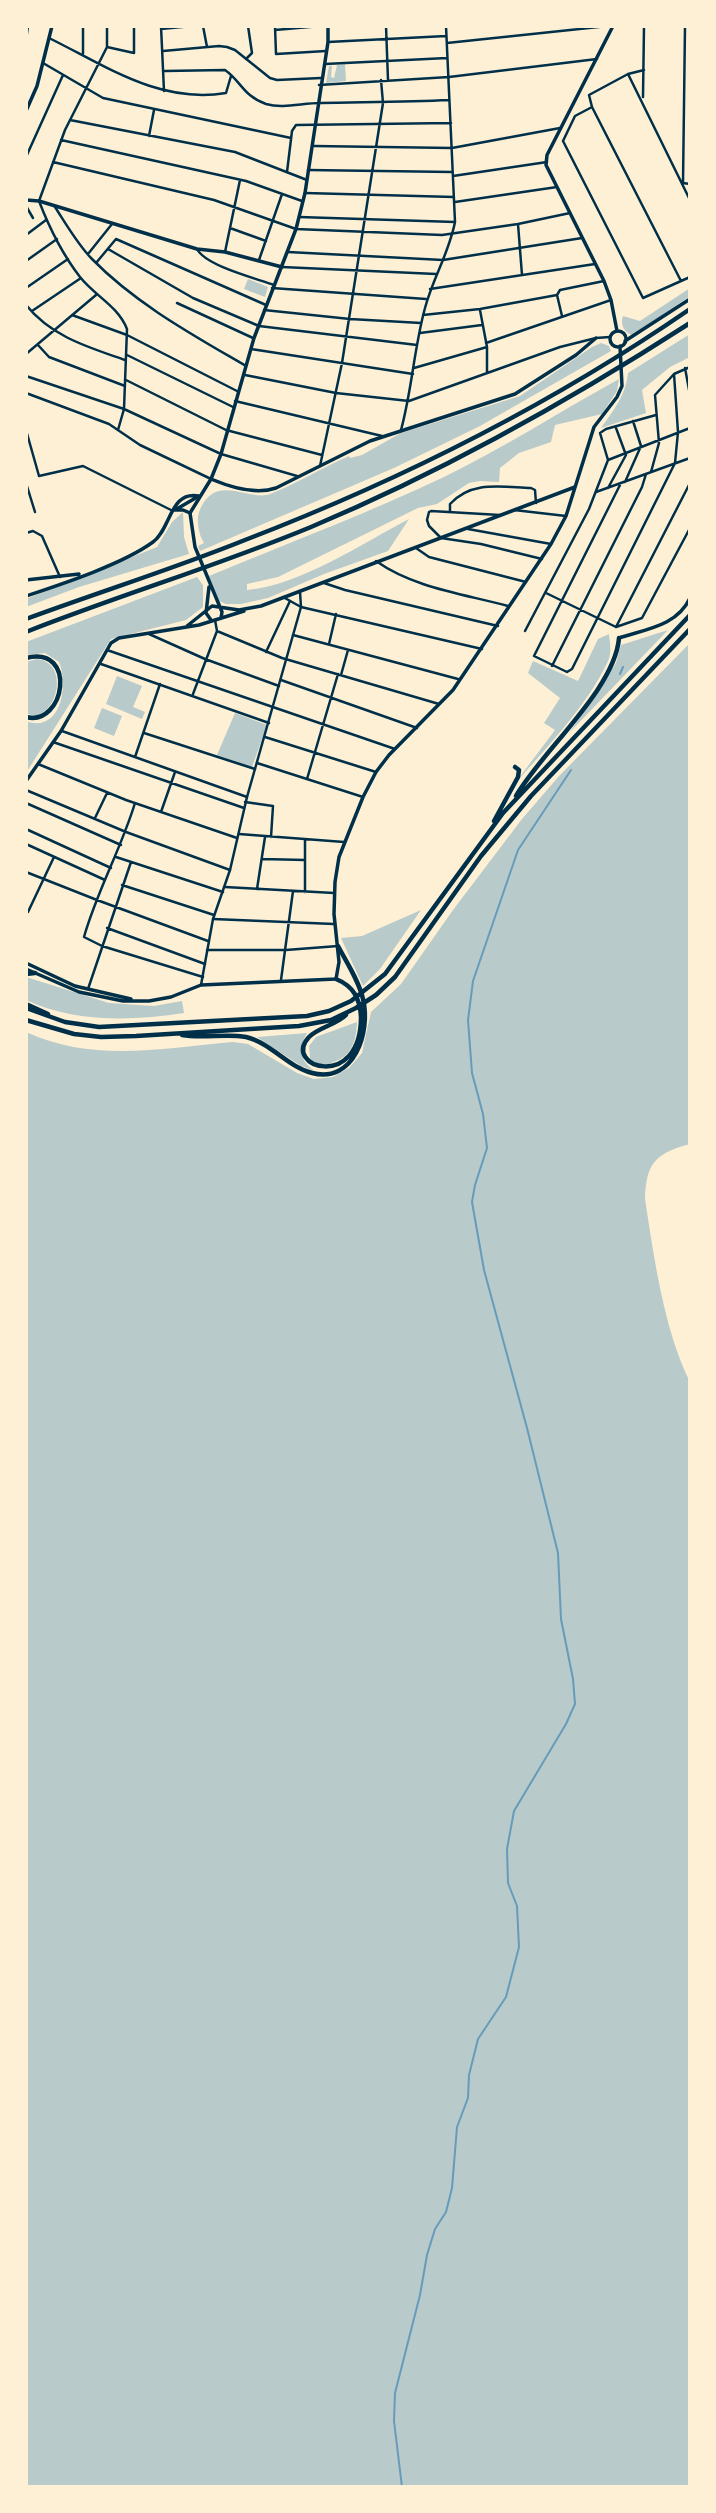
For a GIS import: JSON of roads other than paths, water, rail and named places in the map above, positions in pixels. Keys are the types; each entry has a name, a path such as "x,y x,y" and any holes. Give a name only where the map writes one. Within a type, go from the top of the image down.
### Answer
{"highway":[{"path":"27,619 226,548 344,500 487,430 598,367 690,309"},
{"path":"26,632 236,556 379,497 502,436 690,323"},
{"path":"26,1006 58,1020 89,1026 116,1027 291,1018 328,1011 351,1001 385,974 514,801 690,615"},
{"path":"26,1020 52,1029 94,1036 299,1026 325,1022 350,1011 376,995 394,977 454,892 505,827 690,629"},
{"path":"514,801 516,794 556,746 603,680 614,662 619,638"},
{"path":"26,658 37,656 48,659 59,672 61,684 55,704 47,714 38,718 26,717"},
{"path":"492,827 520,772 515,766"},
{"path":"174,1033 192,1037 249,1038 302,1070 319,1074 333,1073 352,1060 365,1027 364,1000 338,946"},
{"path":"26,971 35,973"},
{"path":"336,979 350,986 359,1004 361,1019 358,1045 345,1060 331,1068 313,1065 305,1053 306,1041 335,1024 350,1011"}],"main road":[{"path":"26,111 43,64 52,26"},
{"path":"221,618 220,607 195,547 190,513 211,479 254,338 296,229 305,193 319,85 328,42 328,26"},
{"path":"611,26 597,59 547,155 547,162 604,281 617,331"},
{"path":"26,200 53,205 197,249 225,252 282,267"},
{"path":"35,973 87,992 149,1001 171,997 201,985 336,979 338,946 334,924 334,893 339,857 376,772 459,680 551,544 566,516 594,427 622,386 620,346 690,299"},
{"path":"617,331 624,334 625,341"},
{"path":"617,331 610,337 612,345 620,346"},
{"path":"211,479 246,489 266,491 370,441 515,394 576,355 596,338"},
{"path":"26,781 61,731 111,643 119,638 187,626 246,610 575,487"},
{"path":"26,596 88,573 153,542 162,533 173,511 199,496"},
{"path":"173,511 183,510 190,513"},
{"path":"26,580 88,573"},
{"path":"207,580 209,596 206,611 208,618 213,620"},
{"path":"619,638 671,621 685,608 690,598"},
{"path":"187,626 212,606 246,610"},
{"path":"26,963 87,992"}],"street":[{"path":"26,40 29,26"},
{"path":"83,26 83,54"},
{"path":"107,26 107,47 61,140 39,201 57,239 81,278 123,318 127,335 127,361 124,409 118,430"},
{"path":"107,47 134,53 134,26"},
{"path":"164,91 161,28 192,26"},
{"path":"204,26 206,47"},
{"path":"246,59 252,52 248,26"},
{"path":"321,26 275,28 276,54 326,51"},
{"path":"386,26 388,80"},
{"path":"401,430 409,401 427,299 453,234 455,222 446,26"},
{"path":"447,43 611,26"},
{"path":"643,100 644,26"},
{"path":"683,184 685,26"},
{"path":"328,42 446,36"},
{"path":"49,38 83,54 98,65 164,91 184,94 226,93 231,76"},
{"path":"163,51 227,47 270,78 321,78"},
{"path":"324,64 447,58"},
{"path":"319,85 449,78 597,59"},
{"path":"43,64 103,98 291,138"},
{"path":"165,71 225,70 247,93 268,104 288,106 450,100"},
{"path":"644,70 628,74 590,95 592,107 681,281"},
{"path":"628,74 690,200"},
{"path":"26,157 63,75"},
{"path":"320,466 337,393 360,256 383,103 381,80"},
{"path":"592,107 575,116 563,141 643,298 690,276"},
{"path":"149,136 154,110"},
{"path":"70,120 235,152 307,180"},
{"path":"287,172 292,131 296,125 314,127 451,123"},
{"path":"311,146 452,148 560,128"},
{"path":"61,140 240,180 303,201"},
{"path":"53,162 235,206 296,229 453,234 570,213"},
{"path":"308,170 453,174 547,162"},
{"path":"225,252 240,180"},
{"path":"683,184 690,184"},
{"path":"455,202 557,187"},
{"path":"305,193 454,197"},
{"path":"259,260 282,194"},
{"path":"53,205 96,263 165,317 246,366"},
{"path":"26,206 33,218"},
{"path":"299,217 455,222"},
{"path":"26,235 47,220"},
{"path":"88,254 112,224"},
{"path":"518,224 522,275"},
{"path":"230,228 266,241"},
{"path":"288,252 443,260 582,238"},
{"path":"26,261 57,239"},
{"path":"96,263 116,239 265,308 349,319 422,323"},
{"path":"108,249 193,298 259,327 418,345"},
{"path":"197,249 201,256 273,287 427,299"},
{"path":"26,288 68,259"},
{"path":"430,289 595,264"},
{"path":"282,267 436,274"},
{"path":"32,311 81,278"},
{"path":"562,316 557,295 560,290 604,281"},
{"path":"26,354 97,294"},
{"path":"423,315 480,309 557,295"},
{"path":"414,368 611,300"},
{"path":"177,303 254,338"},
{"path":"27,307 54,331 73,342 127,361"},
{"path":"480,309 487,373"},
{"path":"72,315 127,335 238,391"},
{"path":"420,333 482,324"},
{"path":"243,375 337,393 409,401 560,347 610,337"},
{"path":"38,345 49,357 125,386"},
{"path":"251,349 414,374"},
{"path":"127,355 233,407"},
{"path":"652,472 658,440 655,395 674,374 687,368 690,395"},
{"path":"633,421 641,446 534,656 569,672 675,463 678,432 674,374"},
{"path":"26,376 124,409 220,454 298,476"},
{"path":"126,380 226,430 322,455"},
{"path":"27,394 109,424 140,445 211,479"},
{"path":"235,401 385,437"},
{"path":"525,631 596,492 608,460 600,433 656,415"},
{"path":"608,488 624,460 625,453 616,426"},
{"path":"608,460 690,428"},
{"path":"26,430 38,476 83,466 173,511"},
{"path":"596,492 690,458"},
{"path":"552,666 642,487 646,474"},
{"path":"26,483 35,512"},
{"path":"619,638 616,627 690,483"},
{"path":"450,512 450,504 472,488 531,488 535,490 536,503"},
{"path":"514,510 566,516"},
{"path":"503,515 429,512 427,520 429,526 441,538 481,544 542,559"},
{"path":"545,593 616,627 642,618 690,528"},
{"path":"468,529 551,544"},
{"path":"26,533 33,531 42,536 60,577"},
{"path":"416,548 429,557 527,582"},
{"path":"376,561 394,574 420,583 510,606"},
{"path":"321,582 498,626"},
{"path":"201,985 214,917 230,870 245,802 301,607 300,590"},
{"path":"283,597 301,607 482,649"},
{"path":"266,652 290,601"},
{"path":"329,644 337,614"},
{"path":"192,695 217,631 213,620"},
{"path":"217,631 286,660 439,704"},
{"path":"147,633 205,659 279,686"},
{"path":"293,635 459,680"},
{"path":"107,650 395,750"},
{"path":"307,779 348,650"},
{"path":"100,664 269,723"},
{"path":"281,680 417,728"},
{"path":"135,757 160,684"},
{"path":"61,731 247,797"},
{"path":"144,733 254,769"},
{"path":"265,737 376,772"},
{"path":"53,742 244,808"},
{"path":"257,763 363,797"},
{"path":"38,764 135,803 238,836 344,842"},
{"path":"161,812 175,771"},
{"path":"26,790 126,832 230,870"},
{"path":"95,818 107,792"},
{"path":"245,802 273,806 271,837"},
{"path":"26,803 121,845"},
{"path":"135,803 84,937 102,946 203,977"},
{"path":"26,829 111,868"},
{"path":"257,889 265,836"},
{"path":"305,840 305,892"},
{"path":"26,845 105,880"},
{"path":"27,911 54,857"},
{"path":"116,857 223,892"},
{"path":"262,859 305,860"},
{"path":"87,992 131,862"},
{"path":"26,872 208,941"},
{"path":"122,885 214,917 334,924"},
{"path":"225,887 334,893"},
{"path":"281,980 293,891"},
{"path":"107,928 205,964"},
{"path":"207,950 286,950 338,946"}],"waterway":[{"path":"620,674 623,667"},
{"path":"402,2487 394,2421 395,2393 420,2295 427,2255 435,2229 446,2212 452,2188 457,2127 468,2098 469,2075 478,2039 506,1997 519,1947 517,1906 508,1883 507,1849 514,1811 575,1704 561,1619 558,1553 484,1270 472,1202 487,1148 483,1114 472,1073 468,1020 473,981 518,850 571,770"}]}
